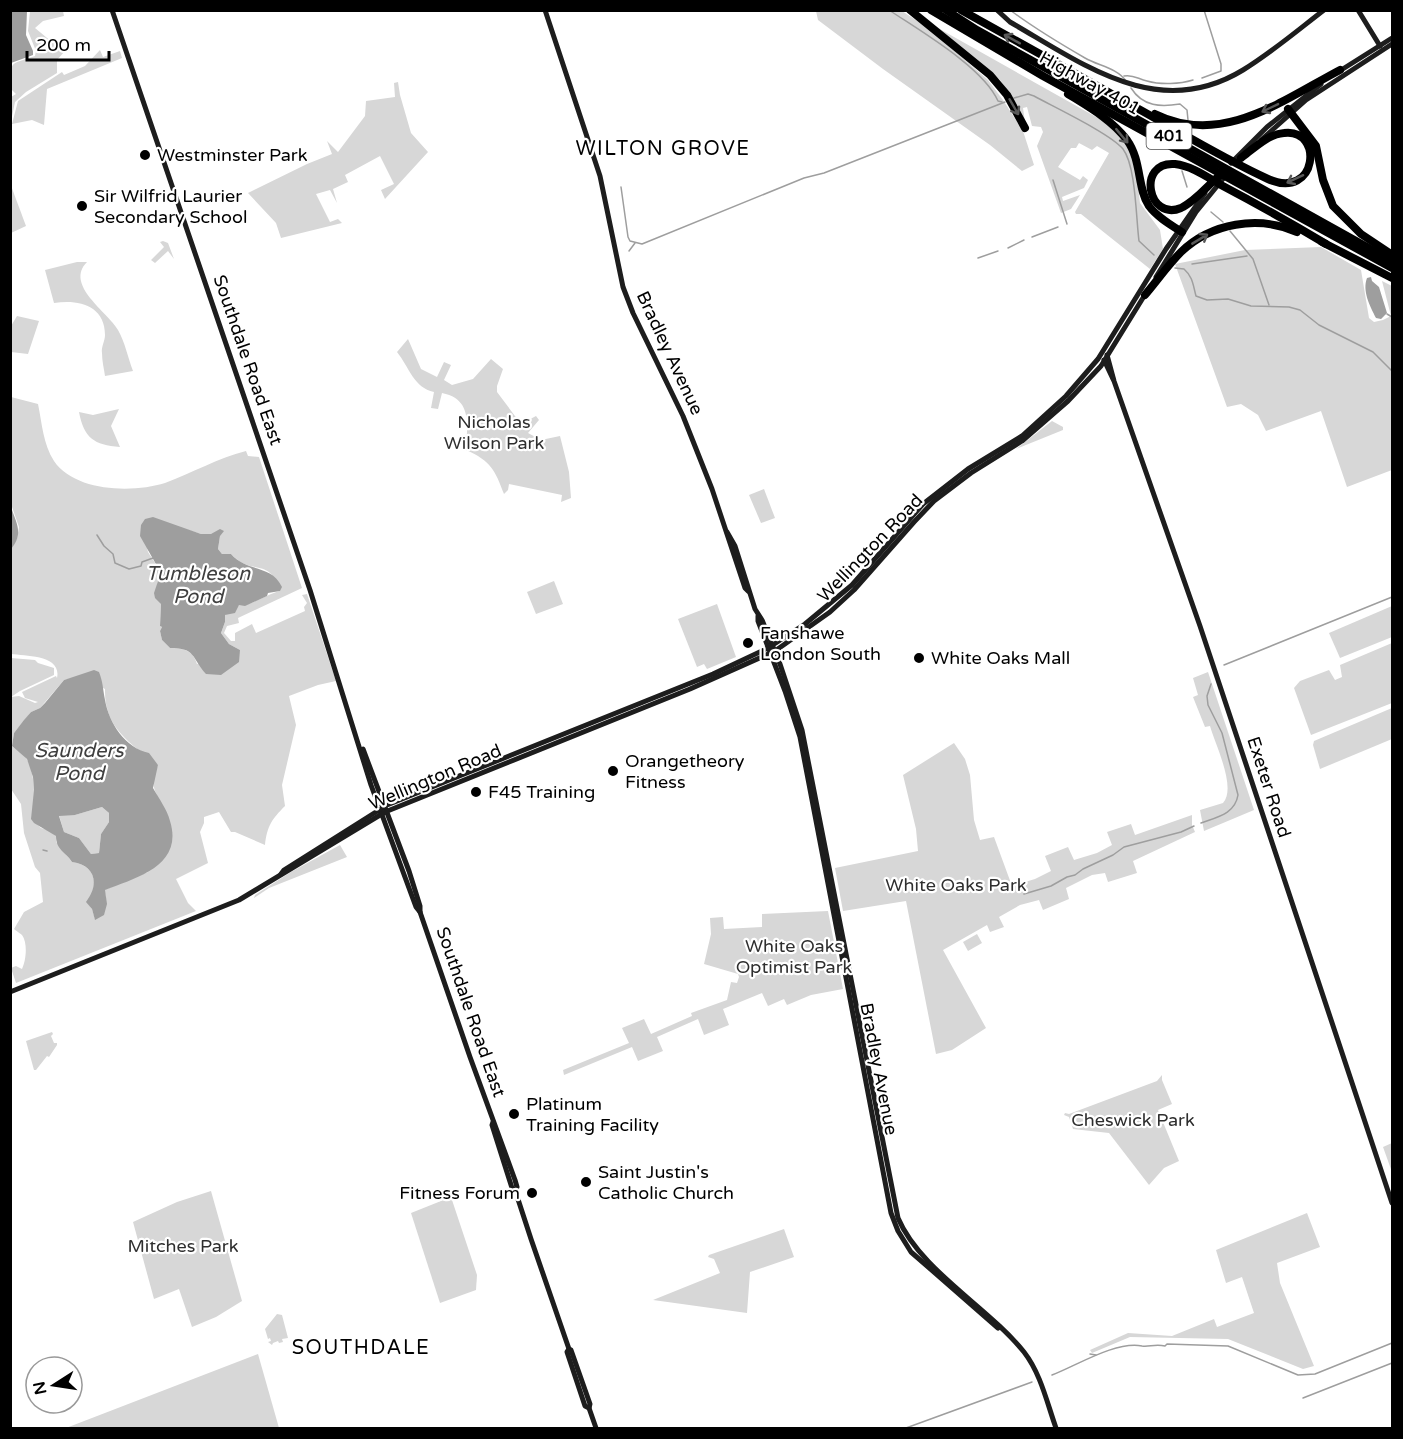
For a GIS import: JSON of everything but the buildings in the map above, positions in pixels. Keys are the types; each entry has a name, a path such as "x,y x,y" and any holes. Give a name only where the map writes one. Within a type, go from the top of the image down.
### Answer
{"highway":[{"path":"910,10 990,75 1011,101 1025,128"},
{"name":"Highway 401","path":"931,10 1043,76 1392,268"},
{"name":"Highway 401","path":"946,10 1392,261"},
{"path":"961,10 1245,168 1280,183 1288,184 1297,181 1310,168 1311,160 1305,141 1293,133 1285,132 1268,139 1239,157"},
{"path":"1106,92 1116,94 1161,117 1180,123 1203,126 1238,120 1263,112 1340,70"},
{"path":"1043,76 1111,123 1127,141 1138,163 1148,204 1154,212 1180,231"},
{"path":"1290,110 1316,146 1323,180 1334,206 1361,234 1392,255"},
{"path":"1220,175 1211,186 1188,204 1174,209 1163,207 1152,196 1150,185 1159,168 1168,164 1187,167 1326,244 1392,278"},
{"path":"1145,295 1180,253 1194,241 1226,227 1266,223 1287,227 1326,244"}],"main road":[{"name":"Southdale Road East","path":"112,10 303,571 374,793 393,829 420,906 420,912 512,1171 517,1187 515,1190 569,1349 582,1380 596,1428"},
{"name":"Bradley Avenue","path":"545,10 600,176 623,287 633,313 683,417 727,532 735,546 749,587 748,591 758,616 762,620 804,736 898,1218 909,1239 924,1257 992,1318 1027,1356 1037,1374 1056,1428"},
{"path":"997,10 1010,22 1103,76 1131,86 1185,91 1214,84 1242,71 1324,11"},
{"path":"1352,10 1364,19"},
{"path":"1358,10 1381,47"},
{"path":"1290,110 1392,38"},
{"path":"1220,175 1290,110 1340,70 1381,47 1392,44"},
{"name":"Wellington Road","path":"10,992 239,900 284,870 383,811 460,778 690,689 771,650 831,612 923,504 968,469 1022,436 1067,394 1104,354 1180,231 1211,186 1239,157"},
{"name":"Wellington Road","path":"852,588 926,508 971,473 1022,441 1046,422 1082,387 1145,295 1180,231"},
{"name":"Exeter Road","path":"1104,354 1200,627 1392,1203"},
{"name":"Southdale Road East","path":"351,720 416,907 420,912"},
{"name":"Wellington Road","path":"383,811 398,807 460,778"},
{"path":"374,793 371,818 387,825"},
{"path":"393,829 392,816 398,807"}],"green space":[{"path":"30,11 63,11 64,16 43,21 35,28 64,52 57,60 57,73 26,92 15,102 11,121 11,97 16,94 11,89 11,68 16,63 35,56 36,51 28,31"},
{"path":"816,11 902,11 928,28 988,80 1023,131 1034,165 1022,171 990,145 818,20"},
{"path":"938,28 1105,122 1126,143 1135,163 1140,203 1160,230 1163,249 1150,269 1081,214 1075,212 1109,153 1097,146 1092,150 1079,143 1076,148 1071,148 1058,167 1080,180 1083,176 1088,180 1084,188 1062,197 1063,201 1080,195 1071,209 1061,213 1037,146 1043,132 1041,127 1032,126 1027,107 1023,108 1025,122 1017,105 1000,80"},
{"path":"100,50 103,57 120,51 122,58 47,89 44,125 32,120 12,124 18,101 62,72 64,75 85,66"},
{"path":"398,82 411,133 428,152 385,199 381,190 394,184 380,156 345,175 348,182 333,189 337,203 330,190 316,194 330,222 338,219 342,223 281,238 276,223 248,193 332,154 327,141 338,152 365,116 366,101 395,97 394,83"},
{"path":"10,183 26,226 11,233 10,233"},
{"path":"160,242 168,243 174,259 168,251 155,263 151,260 164,247"},
{"path":"1321,247 1361,270 1369,318 1374,322 1391,316 1382,281 1392,286 1392,470 1347,487 1321,411 1266,431 1258,415 1241,404 1227,407 1175,264 1245,250"},
{"path":"77,262 87,262 81,271 84,289 118,330 133,371 105,376 102,351 105,335 100,317 95,311 81,303 54,303 45,270"},
{"path":"17,316 39,321 28,354 11,352 11,326"},
{"name":"Nicholas Wilson Park","path":"408,339 421,369 437,377 444,362 451,365 444,380 452,385 473,379 491,359 503,369 497,392 521,424 536,416 539,420 528,433 541,440 560,436 569,472 571,498 561,502 562,495 509,484 504,494 487,462 466,450 466,415 459,401 442,393 438,409 431,408 434,392 427,390 417,382 397,352"},
{"path":"11,397 38,404 45,441 54,461 63,471 90,484 121,489 152,486 246,451 248,456 259,457 302,588 238,618 239,623 227,626 224,633 231,641 235,641 235,633 252,624 256,633 305,611 304,607 307,603 302,595 307,594 336,681 289,696 296,725 282,785 285,806 271,823 265,845 231,832 219,812 204,817 200,832 208,863 176,879 188,903 196,911 16,983 11,968 16,966 22,969 26,947 22,935 14,929 24,912 43,902 40,873 35,867 24,833 21,804 11,789 11,697 19,696 35,703 38,702 25,698 22,692 56,676 57,678 57,670 49,661 42,658 11,654 11,549 17,539 19,527 11,504","holes":["178,527 201,534 220,536 218,549 222,554 231,554 242,563 266,570 273,577 280,591 249,604 239,605 225,615 221,633 229,644 240,650 197,664 190,653 183,649 170,648 162,640 161,604 156,590 157,566 148,552 146,543","80,676 105,689 106,703 114,724 129,742 158,765 154,780 157,795 148,872 104,890 106,897 95,919 87,902 93,889 93,876 86,867 72,862 56,842 56,836 51,831 41,828 32,819 34,796 32,771 25,756 12,746 14,733 31,712 40,708 64,680"]},
{"path":"119,409 111,426 120,447 97,442 87,434 79,412 93,415"},
{"path":"1052,421 1063,427 1063,430 1016,449"},
{"path":"764,489 775,518 761,523 749,495"},
{"path":"554,581 563,604 536,614 527,592"},
{"path":"717,604 736,657 707,669 704,664 697,667 678,619"},
{"path":"1392,606 1392,637 1340,658 1329,633"},
{"path":"1392,643 1392,703 1311,735 1294,688 1300,681 1329,670 1335,680 1342,677 1340,665"},
{"path":"11,658 35,660 54,668 54,675 11,697"},
{"path":"1208,672 1254,810 1204,831 1200,810 1223,803 1228,787 1224,766 1210,726 1205,727 1193,697 1198,695 1193,678"},
{"path":"1392,708 1392,739 1320,769 1313,745 1314,741"},
{"name":"White Oaks Park","path":"954,743 965,759 970,775 974,820 980,840 994,837 1012,886 1051,871 1045,856 1068,847 1074,860 1097,853 1112,845 1107,832 1131,824 1135,835 1192,815 1195,832 1133,861 1137,873 1108,882 1105,873 1092,875 1066,888 1069,899 1043,910 1039,900 1020,905 999,917 1004,927 990,932 987,925 943,950 986,1028 952,1050 936,1054 906,901 843,911 835,868 918,851 916,829 903,775"},
{"path":"102,807 109,813 109,822 101,834 99,853 91,854 79,838 64,832 59,815 75,815"},
{"path":"340,845 347,857 269,888 254,898 255,895 291,872"},
{"name":"White Oaks Optimist Park","path":"828,911 843,989 811,995 787,1005 784,999 768,1006 762,993 723,1009 729,1025 704,1035 698,1019 657,1037 663,1051 638,1061 632,1047 564,1075 563,1070 629,1043 622,1028 644,1019 651,1034 692,1016 691,1013 727,1000 731,982 737,983 739,977 738,974 704,964 711,934 710,918 723,917 724,929 762,927 762,914"},
{"path":"977,934 982,943 968,951 963,942"},
{"path":"52,1032 51,1036 57,1045 49,1057 47,1056 34,1070 26,1041"},
{"name":"Cheswick Park","path":"1162,1075 1172,1104 1158,1110 1179,1161 1164,1168 1149,1185 1109,1133 1073,1129 1069,1117 1064,1115 1157,1081"},
{"path":"1392,1143 1392,1172 1383,1147"},
{"name":"Mitches Park","path":"211,1191 242,1301 216,1317 192,1327 179,1289 154,1299 133,1222 177,1202"},
{"path":"451,1197 477,1275 476,1290 440,1303 411,1213"},
{"path":"1307,1213 1320,1247 1277,1263 1280,1283 1314,1366 1303,1369 1228,1339 1130,1337 1092,1353 1090,1350 1128,1333 1172,1336 1214,1319 1217,1327 1254,1313 1242,1277 1226,1283 1216,1250"},
{"path":"784,1229 794,1257 750,1272 747,1313 653,1300 720,1273 714,1259 708,1257 709,1255"},
{"path":"277,1314 282,1315 288,1338 272,1345 268,1342 271,1341 265,1329"},
{"path":"258,1354 279,1428 66,1428"}],"water":[{"path":"11,10 27,11 26,35 33,55 11,63"},
{"path":"1371,277 1379,287 1387,313 1381,319 1376,318 1366,293 1367,278"},
{"path":"10,504 18,532 11,549"},
{"name":"Tumbleson Pond","path":"153,517 201,534 211,534 220,529 224,531 220,536 218,549 222,554 231,554 245,564 266,571 282,587 280,591 268,593 267,596 245,606 239,605 235,613 225,615 221,633 229,644 240,650 239,662 221,675 206,674 189,652 170,648 162,640 161,604 155,598 154,593 158,581 157,566 140,536 141,525 145,519"},
{"name":"Saunders Pond","path":"94,670 99,672 107,709 114,726 133,746 149,753 158,765 153,788 169,817 172,836 170,849 164,859 154,868 143,875 105,890 107,904 104,915 95,920 92,909 86,902 93,889 93,876 86,867 72,862 59,847 56,836 31,819 33,777 27,759 12,746 14,733 24,720 31,712 45,703 64,680","holes":["102,807 109,813 109,822 101,834 99,853 91,854 79,838 64,832 59,816 75,815"]}],"waterway":[{"path":"889,10 965,63 979,75 998,101 1002,102"},
{"path":"1010,10 1090,61 1118,73 1126,81"},
{"path":"1202,78 1221,71 1221,64 1204,10"},
{"path":"1124,76 1164,83 1193,80"},
{"path":"1131,88 1141,99 1153,104 1180,104 1187,110 1188,120"},
{"path":"1014,98 1028,94 1034,96 1095,129 1123,149 1131,167 1139,241 1154,255"},
{"path":"621,187 628,237 630,241 642,244 804,178 824,173 1005,102"},
{"path":"1182,171 1187,187"},
{"path":"1053,180 1067,224"},
{"path":"1211,212 1223,222"},
{"path":"1032,237 1058,227"},
{"path":"1230,231 1253,259 1269,305"},
{"path":"1008,248 1024,240"},
{"path":"629,251 635,243"},
{"path":"978,258 998,251"},
{"path":"1192,264 1247,256"},
{"path":"1175,268 1184,269 1187,272 1196,296 1207,300 1228,299 1251,306 1289,307 1300,310 1319,325 1373,352 1392,371"},
{"path":"1387,314 1392,317"},
{"path":"97,535 113,554 115,563 129,569 141,566 142,562 153,558"},
{"path":"1224,665 1392,597"},
{"path":"1201,823 1229,811 1238,795 1222,733 1208,705 1207,696 1211,684"},
{"path":"1024,894 1051,886 1075,875 1124,847 1181,832 1194,826"},
{"path":"43,850 47,851"},
{"path":"1052,1375 1120,1347 1165,1346 1167,1344 1228,1346 1298,1375 1315,1374 1392,1343"},
{"path":"1090,1354 1096,1355"},
{"path":"1303,1398 1392,1363"},
{"path":"906,1428 1032,1382"}],"place":[{"name":"Westminster Park","path":"145,155"},
{"name":"Sir Wilfrid Laurier Secondary School","path":"82,206"},
{"name":"Fanshawe London South","path":"748,643"},
{"name":"White Oaks Mall","path":"919,658"},
{"name":"Orangetheory Fitness","path":"613,771"},
{"name":"F45 Training","path":"476,792"},
{"name":"Platinum Training Facility","path":"514,1114"},
{"name":"Saint Justin's Catholic Church","path":"586,1182"},
{"name":"Fitness Forum","path":"532,1193"}],"district":[{"name":"WILTON GROVE","path":"663,149"},
{"name":"SOUTHDALE","path":"361,1348"}]}
